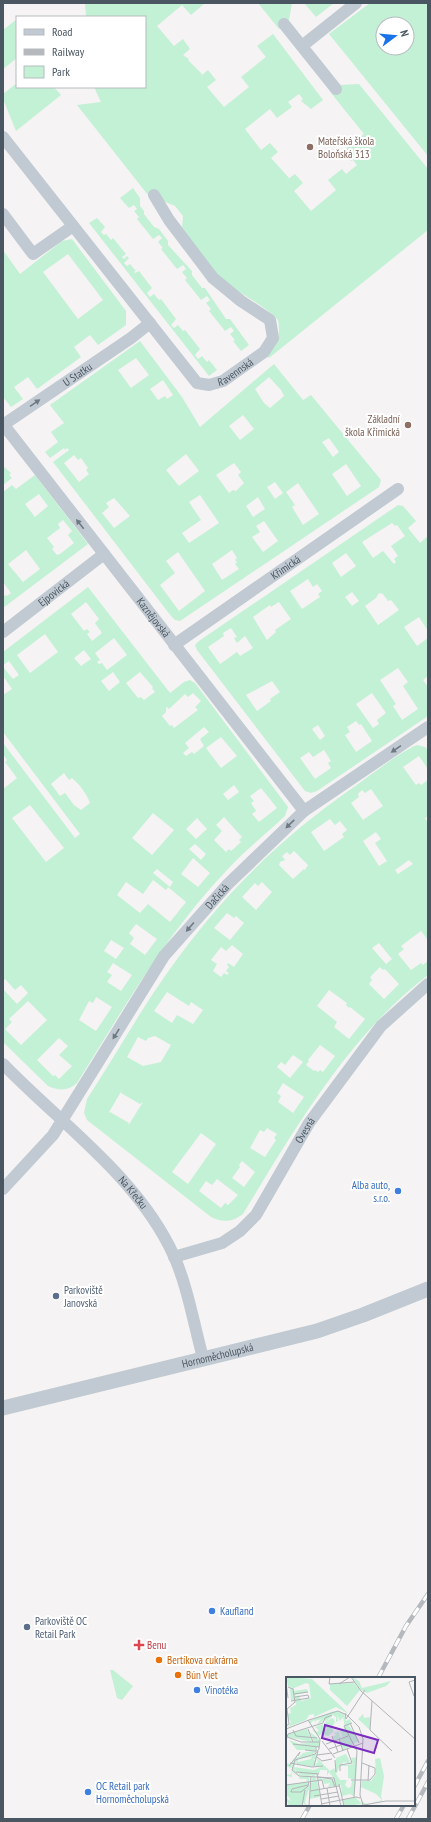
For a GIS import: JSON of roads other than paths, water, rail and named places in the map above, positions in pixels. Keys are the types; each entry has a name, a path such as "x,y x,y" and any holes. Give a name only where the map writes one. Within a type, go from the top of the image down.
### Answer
{"street":[{"path":"302,46 356,3"},
{"path":"284,24 336,89"},
{"name":"Ravennská","path":"3,137 197,383 209,385 223,380 264,352 273,338 270,320 241,301 213,278 169,220 154,195"},
{"path":"3,214 33,254 73,226"},
{"name":"U Statku","path":"3,425 131,338 150,323"},
{"name":"Kaznějovská","path":"3,425 304,811"},
{"name":"Křimická","path":"174,645 398,490"},
{"name":"Ejpovická","path":"3,632 104,554"},
{"name":"Dačická","path":"3,1189 53,1135 164,956 228,884 304,811 427,730"},
{"name":"Ovesná","path":"174,1257 222,1243 240,1231 256,1215 309,1123 381,1026 428,984"},
{"name":"Na Křečku","path":"3,1064 63,1120 142,1202 152,1216 174,1257 183,1283 203,1358"},
{"name":"Hornoměcholupská","path":"3,1408 317,1331 382,1308 428,1289"}],"railway":[{"path":"379,1677 406,1626 428,1594"},
{"path":"415,1785 428,1761"},
{"path":"408,1819 428,1782"},
{"path":"302,1819 309,1806"},
{"path":"396,1819 403,1806"}],"place":[{"name":"Mateřská škola Boloňská 313","path":"310,147"},
{"name":"Základní škola Křimická","path":"408,425"},
{"name":"Alba auto, s.r.o.","path":"398,1191"},
{"name":"Parkoviště Janovská","path":"56,1296"},
{"name":"Kaufland","path":"212,1611"},
{"name":"Parkoviště OC Retail Park","path":"27,1627"},
{"name":"Benu","path":"139,1645"},
{"name":"Bertíkova cukrárna","path":"159,1660"},
{"name":"Bún Viet","path":"178,1675"},
{"name":"Vinotéka","path":"197,1690"},
{"name":"OC Retail park Hornoměcholupská","path":"88,1792"}]}
